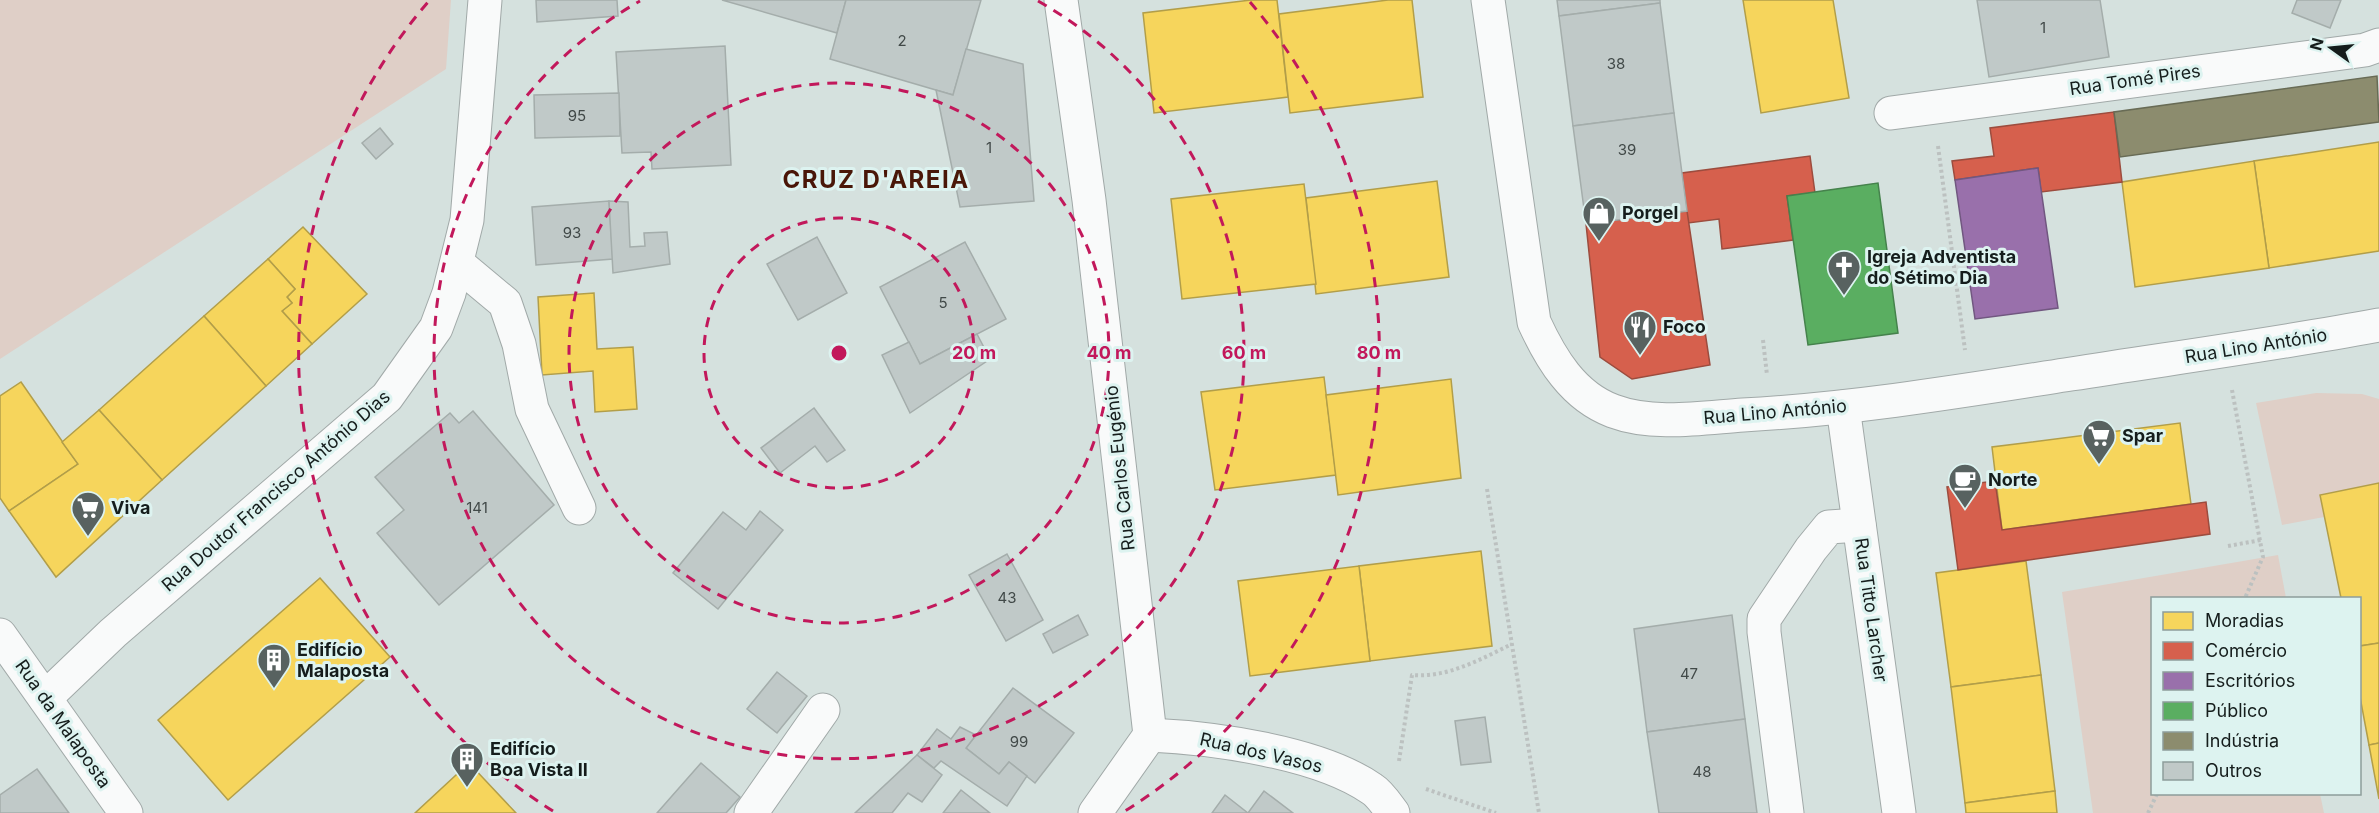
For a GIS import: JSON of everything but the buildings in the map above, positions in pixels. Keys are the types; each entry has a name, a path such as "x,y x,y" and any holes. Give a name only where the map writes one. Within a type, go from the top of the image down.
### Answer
{"street":[{"name":"Rua Doutor Francisco António Dias","path":"45,698 113,633 387,397 436,328 458,263 467,220 486,0"},
{"name":"Rua Carlos Eugénio","path":"1061,0 1089,200 1150,735"},
{"name":"Rua Lino António","path":"1488,0 1534,322 1548,352 1563,374 1587,396 1611,411 1636,418 1668,419 1843,407 2225,351 2379,325"},
{"name":"Rua Tomé Pires","path":"1891,113 2365,50 2379,45"},
{"path":"458,263 505,303 519,344 532,409 579,508"},
{"name":"Rua Titto Larcher","path":"1843,407 1899,813"},
{"path":"1786,813 1764,619 1805,557 1829,527 1859,525"},
{"name":"Rua da Malaposta","path":"0,635 126,813"},
{"path":"751,813 823,710"},
{"path":"1095,813 1150,735"},
{"name":"Rua dos Vasos","path":"1150,735 1192,737 1286,755 1333,770 1373,789 1393,813"}],"path":[{"path":"1938,150 1970,389"},
{"path":"1763,340 1768,381"},
{"path":"2225,351 2263,557 2245,597"},
{"path":"1487,489 1539,813"},
{"path":"2228,546 2261,540"},
{"path":"1398,767 1412,675 1431,677 1479,660 1512,644"},
{"path":"1419,786 1496,813"},
{"path":"2148,813 2157,795"}],"shaded area":[{"path":"0,0 451,0 446,69 0,359"},
{"path":"2316,393 2362,394 2379,399 2379,483 2321,495 2324,517 2282,525 2256,403"},
{"path":"2278,555 2286,597 2151,597 2151,795 2320,795 2324,813 2093,813 2062,592"}],"place":[{"name":"Porgel","path":"1599,242"},
{"name":"Igreja Adventista do Sétimo Dia","path":"1844,296"},
{"name":"Foco","path":"1640,356"},
{"name":"Spar","path":"2099,465"},
{"name":"Norte","path":"1965,509"},
{"name":"Viva","path":"88,537"},
{"name":"Edifício Malaposta","path":"274,689"},
{"name":"Edifício Boa Vista II","path":"467,788"}],"district":[{"name":"CRUZ D'AREIA","path":"876,180"}]}
